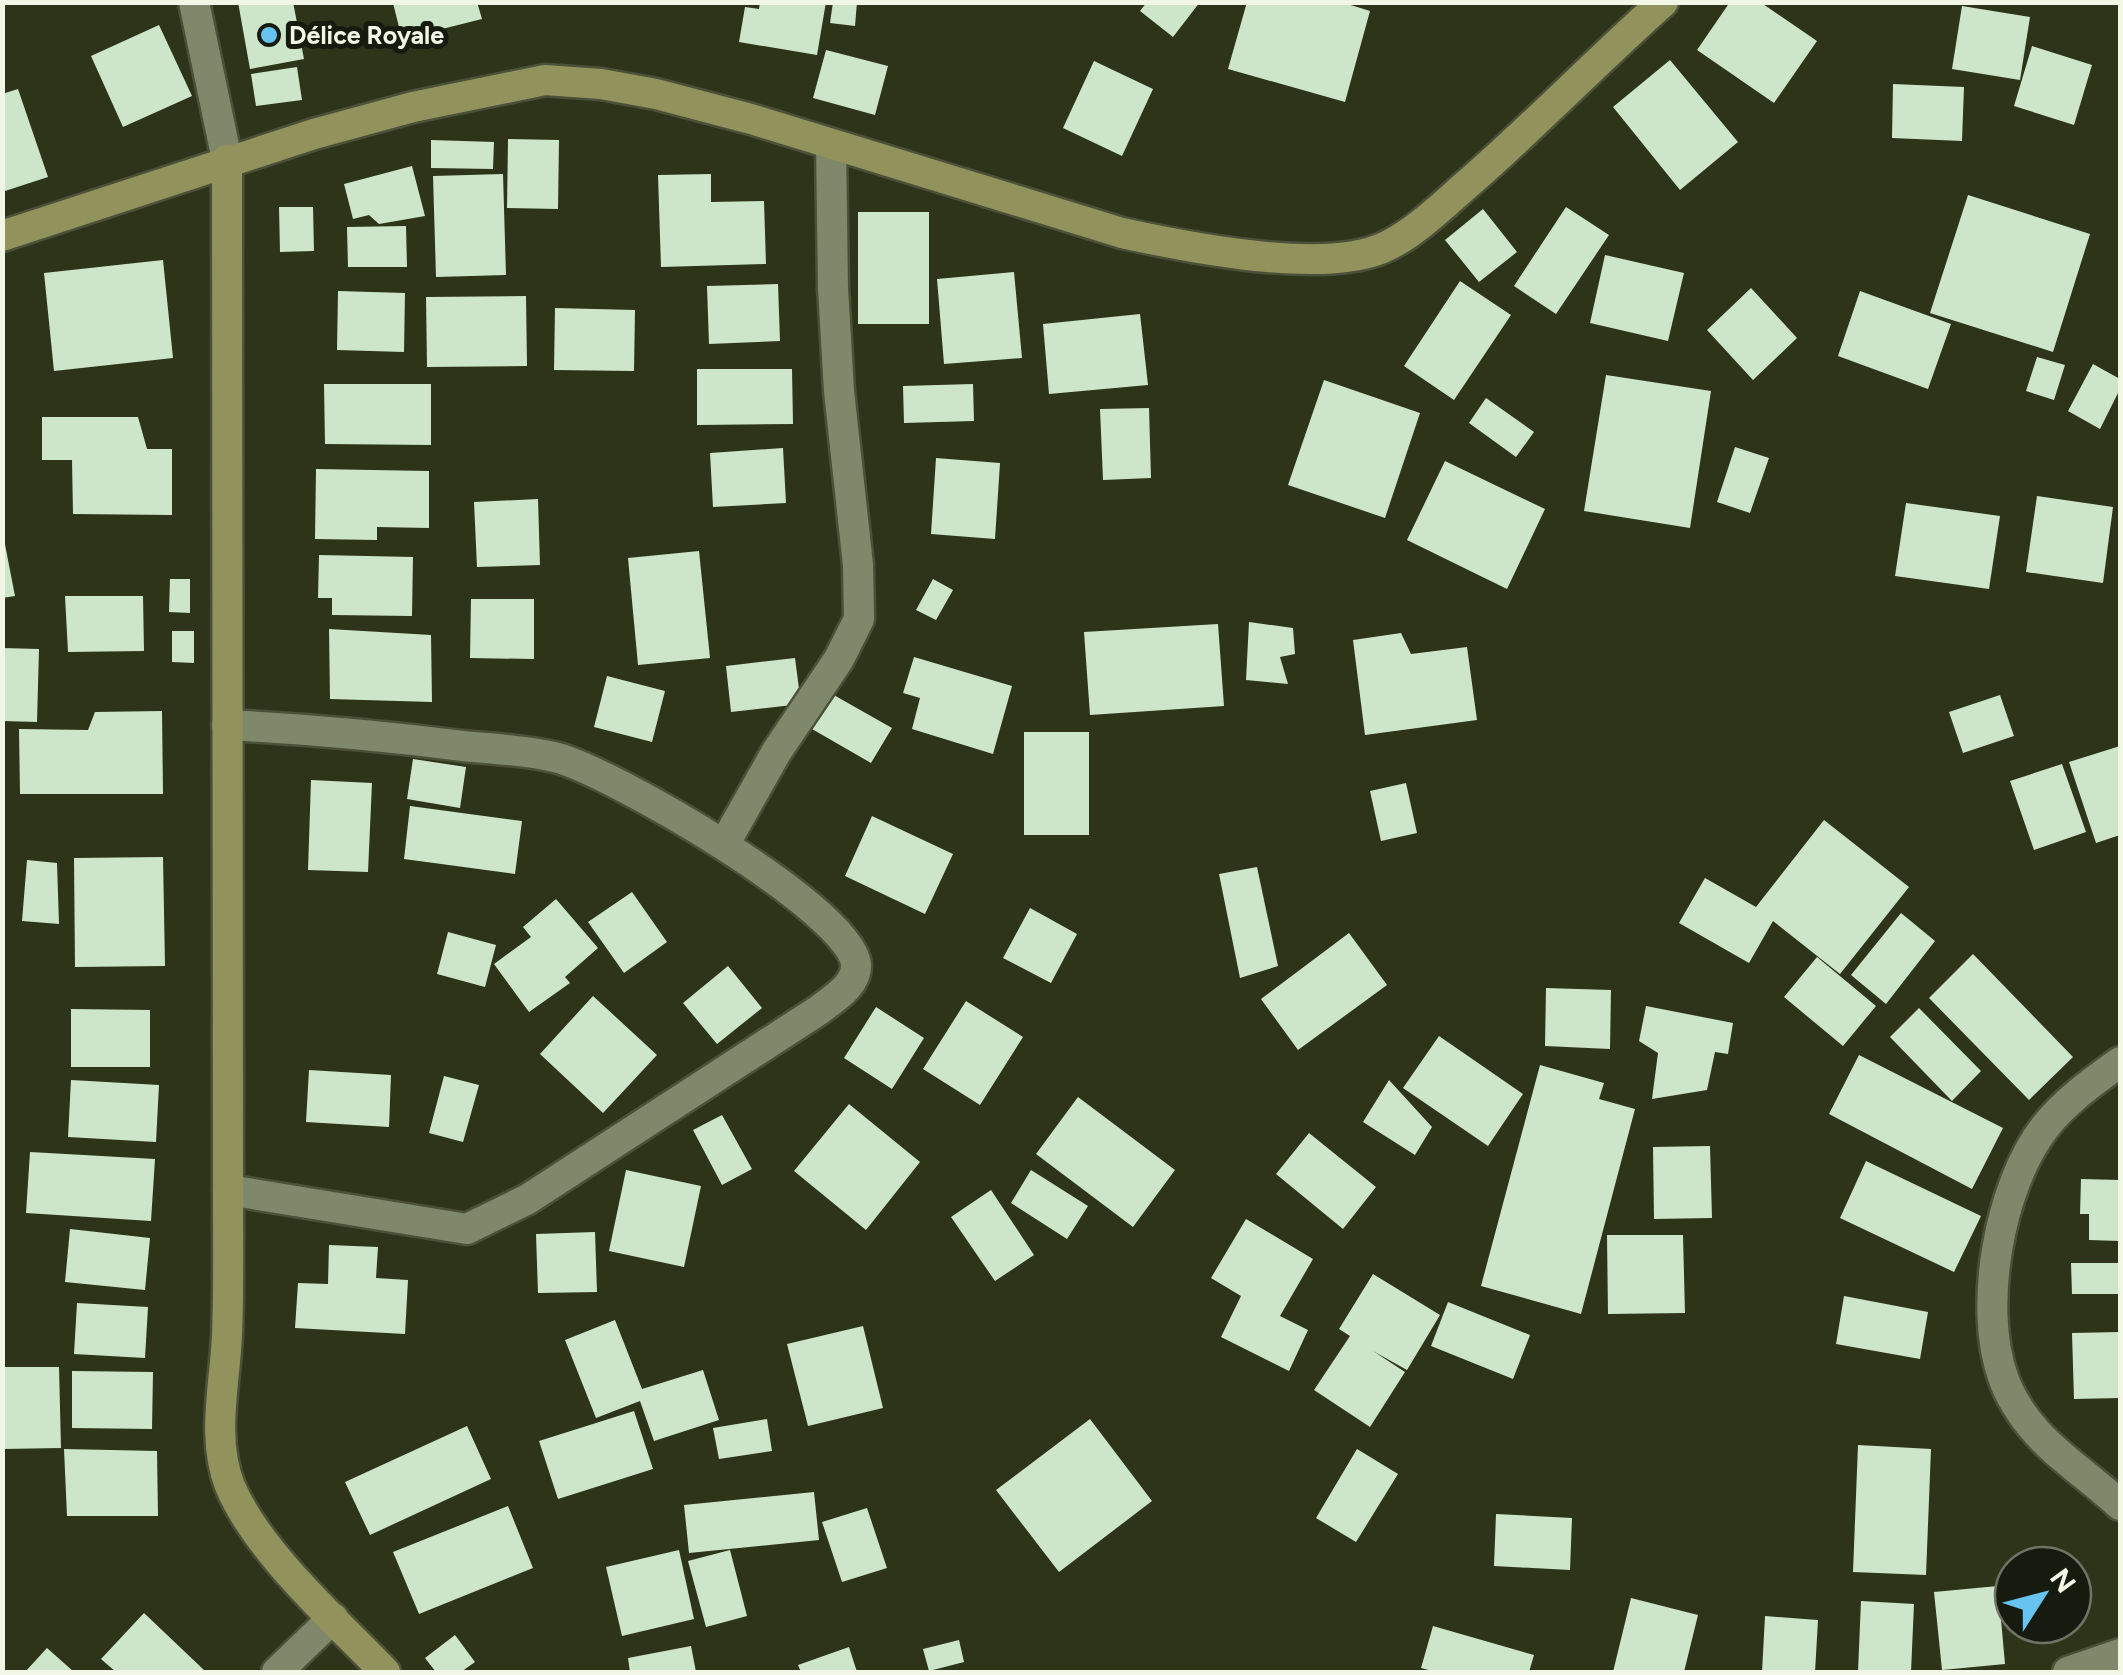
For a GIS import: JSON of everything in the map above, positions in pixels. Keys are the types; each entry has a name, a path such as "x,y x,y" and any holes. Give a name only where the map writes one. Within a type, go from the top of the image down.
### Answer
{"street":[{"path":"194,2 226,160 228,1190 227,1336 219,1443 228,1482 245,1517 385,1672"},
{"path":"2,236 226,160 413,107 545,80 601,84 656,94 751,119 1160,242 1240,254 1348,257 1386,246 1438,209 1663,2"},
{"path":"724,842 760,778 839,659 859,619 858,565 834,305 831,146"},
{"path":"227,726 377,735 556,757 724,842 838,932 854,952 857,969 852,982 819,1010 528,1200 467,1229 228,1190"},
{"path":"2120,1062 2085,1088 2044,1128 2022,1169 2003,1220 1994,1272 1993,1334 2003,1379 2034,1430 2120,1505"},
{"path":"277,1672 333,1618"},
{"path":"2068,1672 2120,1654"}],"building":[{"path":"238,2 293,2 304,59 250,69"},
{"path":"477,2 482,19 402,39 393,3"},
{"path":"760,2 826,2 817,55 739,42 745,7 759,9"},
{"path":"833,2 857,2 855,26 830,23"},
{"path":"1147,2 1200,2 1173,37 1140,11"},
{"path":"1247,2 1341,2 1370,11 1345,102 1228,69"},
{"path":"1730,2 1760,2 1817,41 1774,103 1697,50"},
{"path":"1962,6 2030,17 2020,80 1952,69"},
{"path":"159,25 192,96 123,127 91,56"},
{"path":"2032,46 2092,65 2074,125 2014,106"},
{"path":"826,50 888,66 875,115 813,98"},
{"path":"1670,60 1738,142 1680,190 1613,107"},
{"path":"1094,61 1153,89 1122,156 1063,128"},
{"path":"297,67 302,100 256,106 251,74"},
{"path":"1893,84 1964,87 1962,141 1892,138"},
{"path":"18,89 48,177 2,192 2,94"},
{"path":"508,139 559,140 558,209 507,208"},
{"path":"431,140 494,142 493,169 431,168"},
{"path":"412,166 425,216 379,224 369,215 353,219 344,184"},
{"path":"503,174 506,275 436,277 433,176"},
{"path":"711,174 711,202 764,201 766,264 661,267 658,175"},
{"path":"1968,195 2090,234 2053,352 1930,313"},
{"path":"279,207 313,207 314,251 280,252"},
{"path":"1566,207 1609,235 1556,314 1514,286"},
{"path":"1483,209 1517,252 1479,282 1445,240"},
{"path":"858,212 929,212 929,324 858,324"},
{"path":"406,226 407,267 348,267 347,227"},
{"path":"1605,255 1684,273 1668,341 1590,323"},
{"path":"163,260 173,358 54,371 44,273"},
{"path":"1014,272 1022,358 944,364 937,279"},
{"path":"1460,281 1511,315 1454,400 1404,366"},
{"path":"778,284 780,341 709,344 707,286"},
{"path":"1751,288 1797,338 1753,380 1707,330"},
{"path":"338,291 405,293 404,352 337,350"},
{"path":"1860,291 1951,324 1928,389 1838,356"},
{"path":"526,296 527,366 427,367 426,297"},
{"path":"555,308 635,310 634,371 554,370"},
{"path":"1140,314 1148,385 1049,394 1043,324"},
{"path":"2037,357 2065,365 2054,400 2026,391"},
{"path":"2093,364 2120,379 2120,389 2100,429 2068,411"},
{"path":"697,369 792,369 793,424 697,425"},
{"path":"1606,375 1711,391 1690,528 1584,511"},
{"path":"1324,380 1420,413 1385,518 1288,485"},
{"path":"324,384 431,384 431,445 325,444"},
{"path":"973,384 974,421 904,423 903,386"},
{"path":"1486,398 1534,432 1516,457 1469,423"},
{"path":"1149,408 1151,478 1103,480 1100,409"},
{"path":"42,417 138,417 147,449 172,449 172,515 73,514 72,460 42,460"},
{"path":"1735,447 1769,458 1750,513 1717,502"},
{"path":"783,448 786,503 713,507 710,453"},
{"path":"936,458 1000,463 995,539 931,534"},
{"path":"1445,461 1545,509 1507,589 1407,540"},
{"path":"316,469 429,471 429,528 377,527 377,540 315,539"},
{"path":"2037,496 2113,507 2103,583 2026,572"},
{"path":"538,499 540,565 477,567 474,502"},
{"path":"1906,503 2000,516 1989,589 1895,576"},
{"path":"2,529 15,596 2,598"},
{"path":"699,551 710,658 638,665 628,558"},
{"path":"319,555 413,557 412,616 332,615 332,598 318,598"},
{"path":"170,579 190,579 190,613 169,612"},
{"path":"933,579 953,590 936,620 916,610"},
{"path":"65,596 143,596 144,651 68,652"},
{"path":"471,599 534,599 534,659 470,658"},
{"path":"1249,622 1293,628 1295,654 1280,657 1288,684 1246,680"},
{"path":"1218,624 1224,706 1090,715 1084,632"},
{"path":"329,629 431,635 432,702 330,699"},
{"path":"172,631 194,631 194,663 172,662"},
{"path":"1401,633 1411,654 1467,647 1477,720 1365,735 1353,640"},
{"path":"2,648 39,649 37,722 2,721"},
{"path":"914,657 1012,686 993,754 912,729 920,698 903,693"},
{"path":"795,658 801,704 731,712 726,666"},
{"path":"607,676 665,691 652,742 594,727"},
{"path":"832,694 892,728 871,763 812,729"},
{"path":"2000,695 2014,736 1963,753 1949,712"},
{"path":"162,711 163,794 20,794 19,729 88,730 95,712"},
{"path":"1024,732 1089,732 1089,835 1024,835"},
{"path":"2120,746 2120,835 2096,843 2069,762"},
{"path":"413,759 466,767 460,808 407,799"},
{"path":"2062,764 2086,832 2034,850 2010,781"},
{"path":"311,780 372,783 368,872 308,870"},
{"path":"1406,783 1417,833 1381,841 1370,791"},
{"path":"410,806 522,821 515,874 404,859"},
{"path":"872,816 953,854 925,914 845,876"},
{"path":"1824,820 1909,887 1840,974 1773,921 1749,963 1679,923 1705,878 1756,907"},
{"path":"163,857 165,966 75,967 74,858"},
{"path":"27,860 57,863 59,924 22,921"},
{"path":"1257,867 1278,966 1240,978 1219,874"},
{"path":"632,892 667,942 624,973 588,922"},
{"path":"556,899 598,948 565,977 570,983 529,1012 494,964 531,937 523,927"},
{"path":"1030,908 1077,934 1051,983 1003,958"},
{"path":"1901,913 1935,941 1886,1004 1851,975"},
{"path":"448,932 496,945 485,987 437,974"},
{"path":"1349,933 1387,985 1298,1050 1261,999"},
{"path":"1973,954 2073,1057 2029,1100 1929,998"},
{"path":"1817,957 1876,1006 1843,1046 1784,997"},
{"path":"728,966 762,1008 717,1044 683,1003"},
{"path":"1546,988 1611,990 1610,1049 1545,1046"},
{"path":"593,996 657,1055 603,1113 540,1054"},
{"path":"966,1001 1023,1037 980,1105 923,1069"},
{"path":"1646,1006 1733,1023 1728,1054 1715,1052 1707,1090 1652,1099 1658,1053 1639,1041"},
{"path":"876,1007 924,1038 892,1089 844,1058"},
{"path":"1919,1008 1981,1071 1952,1101 1890,1037"},
{"path":"71,1009 150,1010 150,1067 71,1067"},
{"path":"1439,1036 1523,1094 1488,1146 1403,1088"},
{"path":"1859,1055 2003,1128 1972,1189 1829,1114"},
{"path":"1540,1065 1604,1083 1599,1099 1635,1109 1581,1314 1481,1286"},
{"path":"309,1070 391,1075 389,1127 306,1122"},
{"path":"444,1076 479,1085 463,1142 429,1133"},
{"path":"71,1080 159,1085 156,1142 68,1137"},
{"path":"1389,1080 1432,1127 1415,1155 1363,1122"},
{"path":"1078,1097 1175,1170 1133,1227 1036,1154"},
{"path":"849,1104 920,1162 866,1230 794,1171"},
{"path":"722,1115 752,1169 722,1185 693,1130"},
{"path":"1309,1133 1376,1187 1343,1229 1276,1174"},
{"path":"1710,1146 1712,1218 1654,1219 1653,1147"},
{"path":"30,1152 155,1159 151,1221 26,1213"},
{"path":"1866,1161 1981,1216 1954,1272 1840,1218"},
{"path":"626,1170 701,1186 684,1267 609,1251"},
{"path":"1031,1170 1088,1206 1067,1239 1011,1203"},
{"path":"2081,1179 2120,1180 2120,1241 2089,1240 2089,1214 2080,1214"},
{"path":"991,1190 1034,1255 995,1281 951,1217"},
{"path":"1246,1219 1313,1259 1280,1316 1308,1330 1289,1371 1221,1337 1241,1296 1211,1278"},
{"path":"70,1229 150,1238 145,1290 65,1282"},
{"path":"595,1232 597,1292 538,1293 536,1234"},
{"path":"1607,1235 1683,1235 1685,1313 1608,1314"},
{"path":"329,1245 378,1247 376,1278 408,1280 405,1334 295,1328 298,1283 328,1284"},
{"path":"2071,1263 2120,1263 2120,1294 2072,1294"},
{"path":"1373,1274 1440,1315 1407,1370 1373,1351 1405,1372 1370,1427 1314,1390 1350,1336 1339,1329"},
{"path":"1844,1296 1928,1312 1920,1359 1836,1344"},
{"path":"1448,1302 1530,1335 1513,1379 1431,1346"},
{"path":"77,1303 148,1307 145,1358 74,1354"},
{"path":"615,1320 642,1389 703,1370 719,1420 654,1441 640,1401 596,1418 565,1340"},
{"path":"863,1326 883,1408 808,1426 787,1344"},
{"path":"2120,1332 2120,1398 2074,1399 2072,1333"},
{"path":"2,1367 59,1367 61,1448 2,1449"},
{"path":"72,1371 153,1372 152,1429 72,1428"},
{"path":"634,1411 653,1469 558,1499 539,1441"},
{"path":"767,1419 772,1451 719,1459 713,1428"},
{"path":"1090,1419 1152,1501 1059,1572 996,1490"},
{"path":"467,1426 491,1479 370,1535 345,1482"},
{"path":"1858,1445 1931,1449 1926,1575 1853,1572"},
{"path":"64,1449 157,1451 158,1516 67,1516"},
{"path":"1357,1449 1398,1474 1356,1542 1316,1518"},
{"path":"814,1492 819,1540 689,1553 684,1505"},
{"path":"508,1506 533,1568 419,1614 393,1552"},
{"path":"867,1508 887,1568 842,1582 822,1522"},
{"path":"1496,1514 1572,1518 1570,1570 1494,1566"},
{"path":"679,1550 694,1619 622,1636 606,1567"},
{"path":"730,1550 747,1616 706,1627 688,1561"},
{"path":"1993,1586 1993,1645 2003,1645 2005,1664 1942,1670 1934,1592"},
{"path":"1631,1598 1698,1615 1684,1672 1613,1672"},
{"path":"1861,1601 1914,1604 1911,1672 1858,1672"},
{"path":"144,1613 204,1670 116,1672 101,1659"},
{"path":"1765,1616 1818,1620 1815,1672 1762,1672"},
{"path":"1433,1626 1534,1655 1529,1672 1436,1672 1421,1668"},
{"path":"455,1635 475,1662 461,1672 436,1672 425,1658"},
{"path":"959,1640 964,1662 929,1671 923,1649"},
{"path":"691,1646 696,1672 630,1672 628,1658"},
{"path":"849,1647 857,1672 801,1672 798,1665"},
{"path":"47,1648 74,1672 25,1672"}],"place":[{"name":"Délice Royale","path":"269,35"}]}
